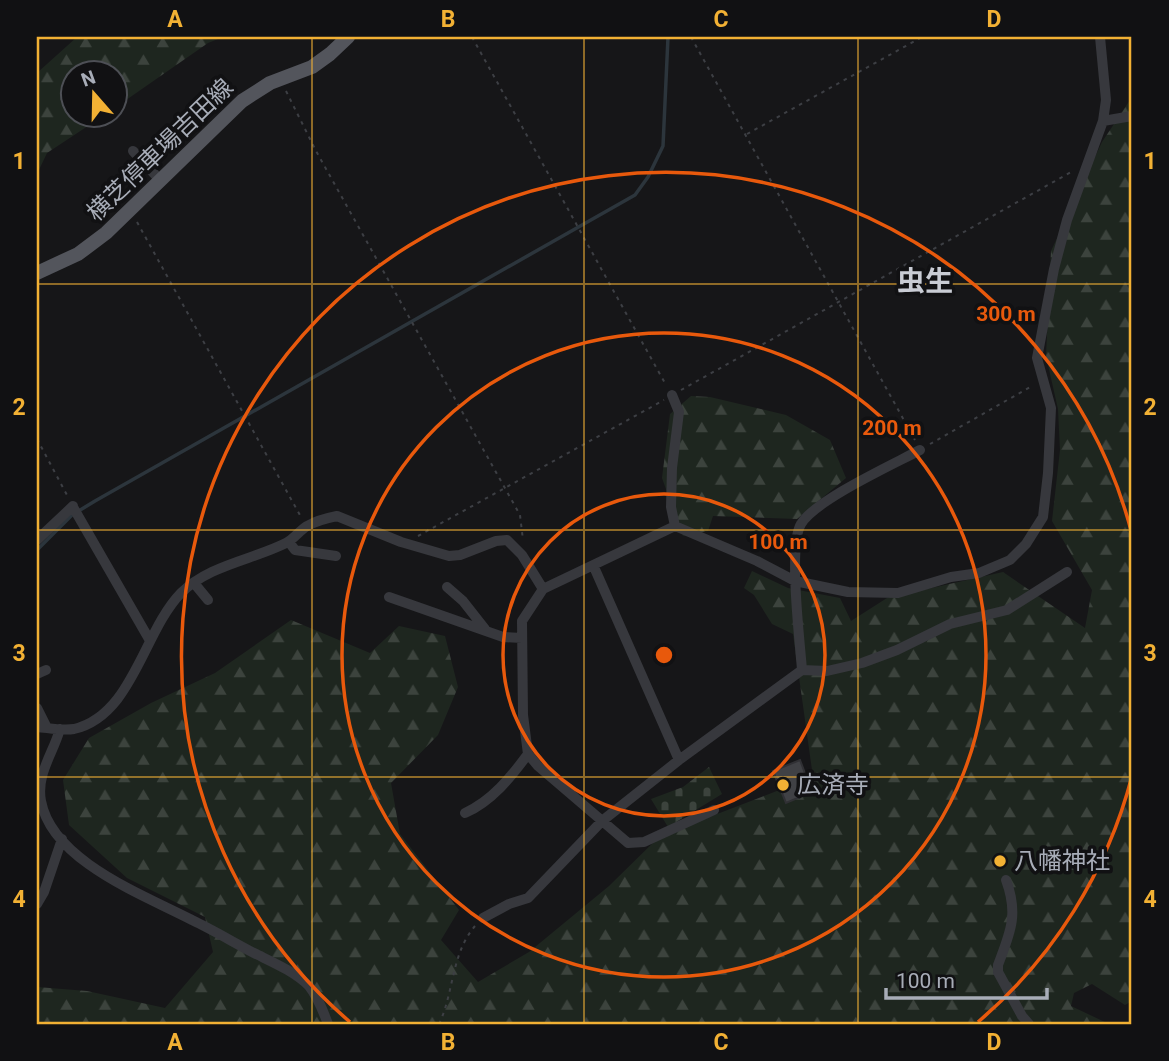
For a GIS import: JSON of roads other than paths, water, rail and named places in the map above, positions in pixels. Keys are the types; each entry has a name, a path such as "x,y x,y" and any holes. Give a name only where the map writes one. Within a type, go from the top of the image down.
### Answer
{"main road":[{"name":"横芝停車場吉田線","path":"37,273 92,246 230,111 255,91 312,67 348,37"}],"street":[{"path":"714,810 644,842 628,843 538,766 528,754 523,715 522,621 543,589 594,567 675,526 757,561 795,581 848,592 898,593 951,577 979,573 1010,560 1026,544 1042,517 1051,408 1037,358 1054,269 1067,220 1103,121 1106,100 1100,37"},
{"path":"1103,121 1132,116"},
{"path":"133,151 160,180"},
{"path":"672,395 678,412 671,468 670,508 675,526"},
{"path":"802,670 795,581 797,538 801,524 827,500 920,450"},
{"path":"37,540 74,510 149,639"},
{"path":"37,708 42,727 75,729 99,717 118,697 136,670 149,639 173,603 194,583 217,570 289,542 306,526 337,516 405,544 449,556 460,555 496,541 508,540 522,555 543,589"},
{"path":"289,542 295,550 336,556"},
{"path":"594,567 679,760"},
{"path":"483,918 509,904 528,898 602,821 679,760 802,670 827,671 862,663 897,650 950,624 1007,610 1067,572"},
{"path":"194,583 208,600"},
{"path":"446,587 463,601 487,631"},
{"path":"389,597 503,637 522,638"},
{"path":"60,729 43,770 40,791 41,803 47,817 62,839 84,861 124,887 284,968 309,986 328,1024"},
{"path":"465,813 494,793 512,776 528,754"},
{"path":"37,904 40,889 62,839"},
{"path":"1006,880 1010,893 1012,925 998,972 1029,1024"}],"waterway":[{"path":"37,550 72,515 95,501 635,195 648,177 663,146 668,37"}],"place":[{"name":"広済寺","path":"783,785"},
{"name":"八幡神社","path":"1000,861"}],"district":[{"name":"虫生","path":"925,281"}]}
